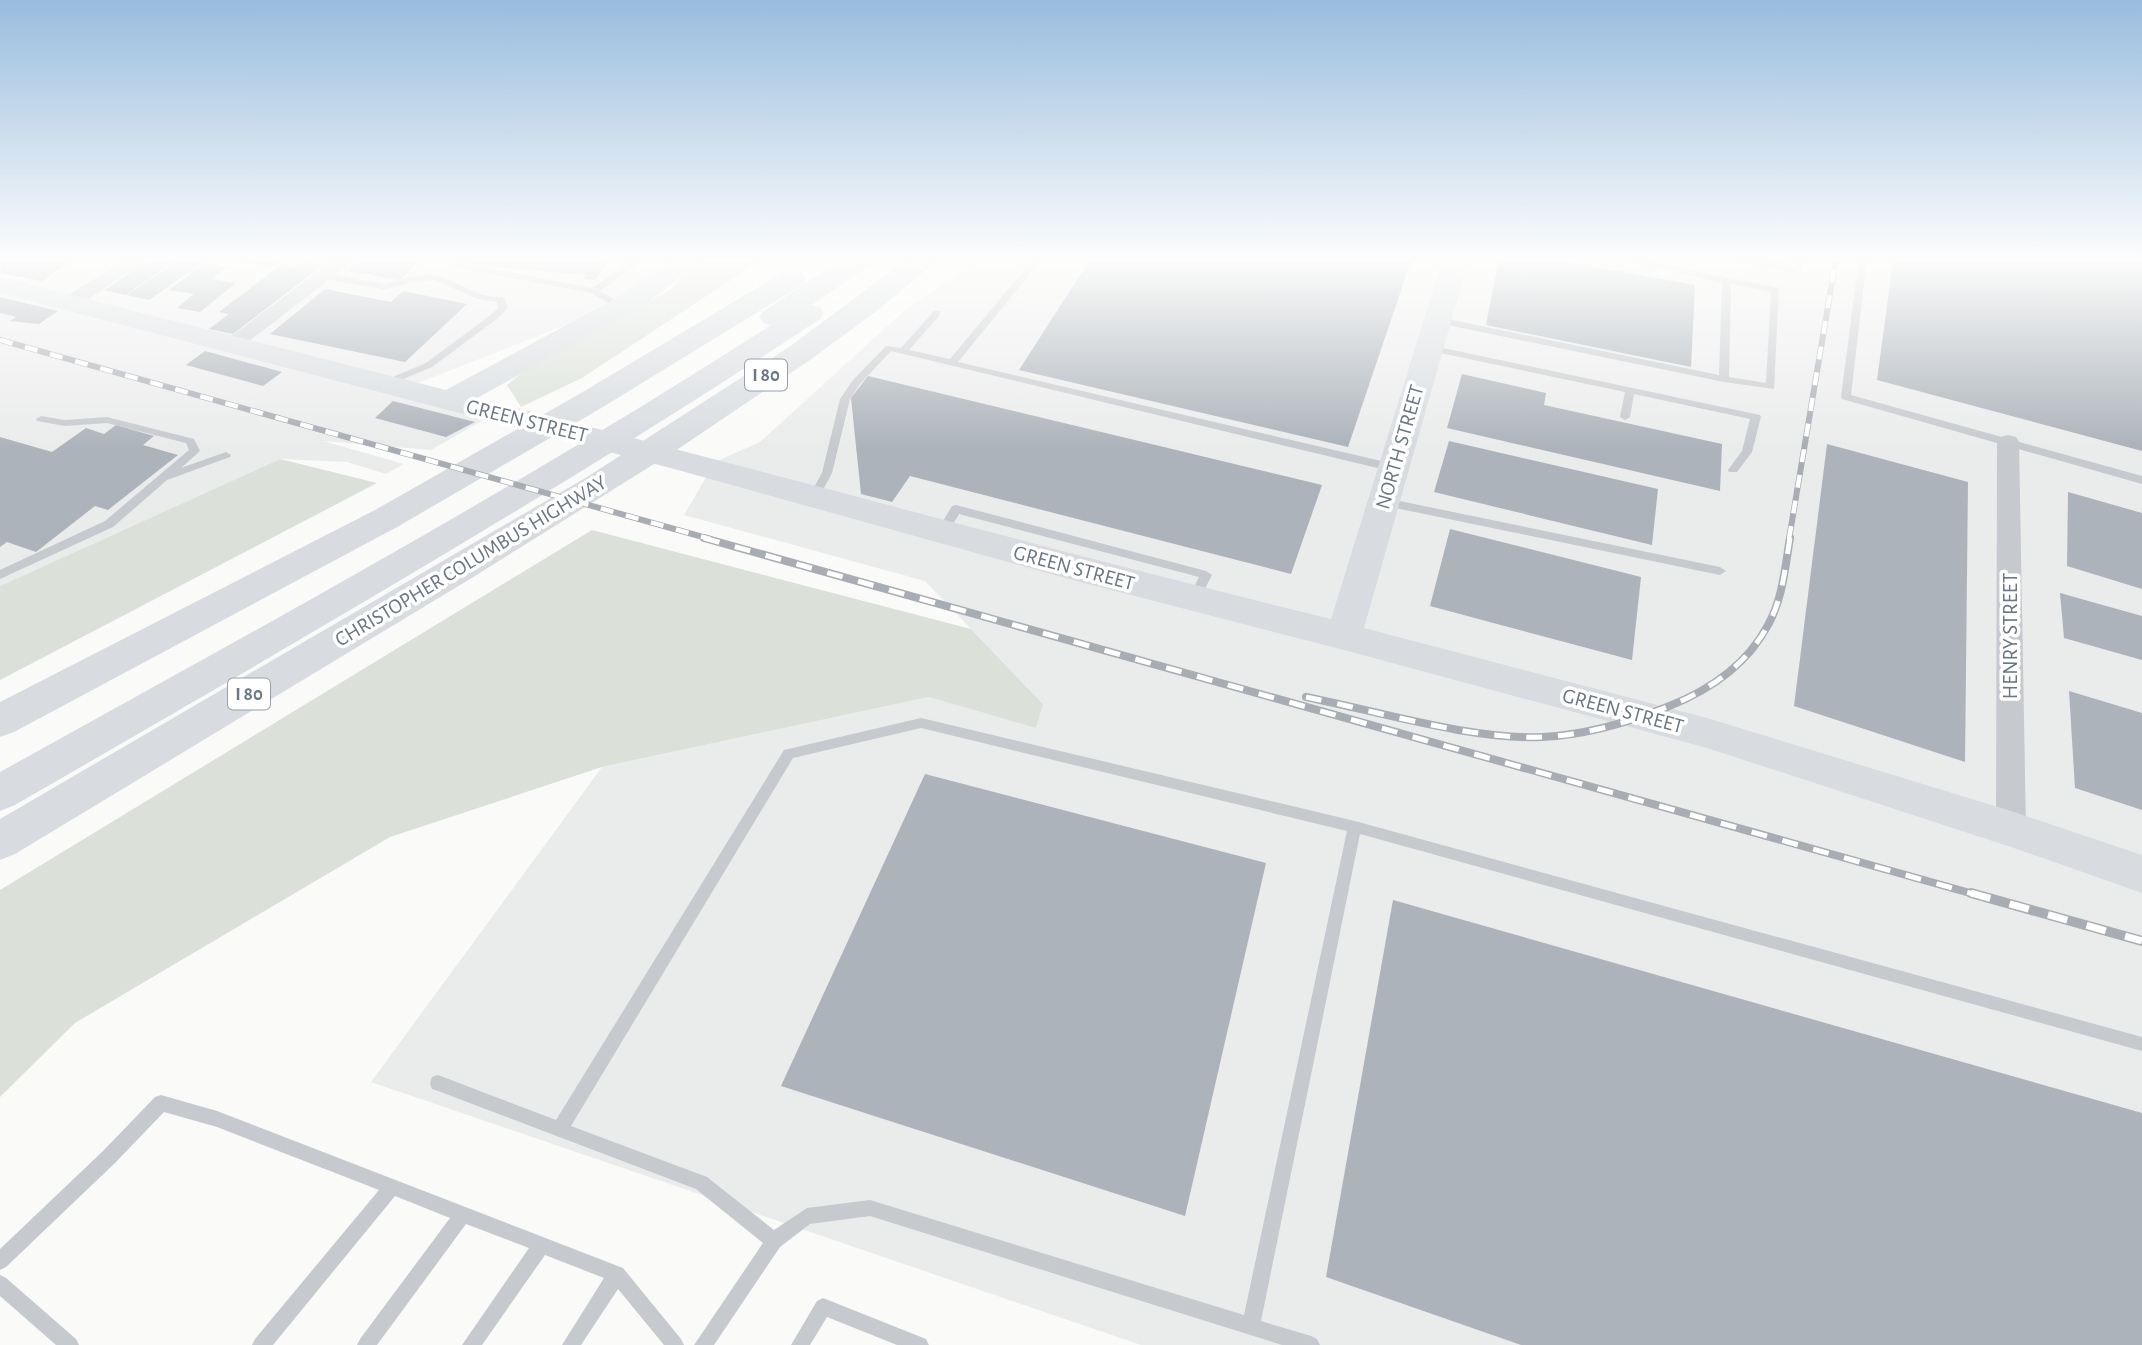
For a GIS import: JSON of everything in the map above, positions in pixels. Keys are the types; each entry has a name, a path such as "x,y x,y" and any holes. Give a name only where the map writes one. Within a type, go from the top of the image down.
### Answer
{"highway":[{"path":"0,721 387,518 724,321"},
{"name":"CHRISTOPHER COLUMBUS HIGHWAY","path":"637,412 768,321"},
{"name":"CHRISTOPHER COLUMBUS HIGHWAY","path":"0,793 637,412 798,321"},
{"name":"CHRISTOPHER COLUMBUS HIGHWAY","path":"1,840 493,550 690,426 844,321"},
{"name":"CHRISTOPHER COLUMBUS HIGHWAY","path":"0,766 436,532"}],"street":[{"name":"GREEN STREET","path":"138,321 681,460 942,533 1707,733 2011,829 2142,874"},
{"path":"232,345 264,321"},
{"path":"449,401 596,321"},
{"name":"NORTH STREET","path":"1344,636 1438,321"},
{"name":"HENRY STREET","path":"2008,442 2011,829"}],"lane":[{"path":"384,384 438,359 489,321"},
{"path":"903,351 930,321"},
{"path":"952,363 987,321"},
{"path":"1724,379 1725,321"},
{"path":"1434,334 1770,387 1774,321"},
{"path":"1855,321 1846,397 2142,480"},
{"path":"1434,334 1630,390 1756,417 1747,452 1733,470"},
{"path":"813,498 827,473 845,399 856,382 889,348 1394,468"},
{"path":"1625,417 1630,390"},
{"path":"0,575 109,524 195,451 190,441 107,420 65,423 41,419"},
{"path":"159,481 226,455"},
{"path":"1384,502 1720,571"},
{"path":"560,1129 789,754 920,723 1354,827 2142,1044"},
{"path":"1251,1326 1354,827"},
{"path":"438,1083 701,1183 774,1241"},
{"path":"0,1261 109,1157 161,1103 218,1119 617,1274 676,1345"},
{"path":"261,1345 392,1187"},
{"path":"703,1345 774,1241 807,1216 870,1208 1311,1345"},
{"path":"366,1345 463,1214"},
{"path":"471,1345 542,1245"},
{"path":"571,1345 617,1274"},
{"path":"0,1284 70,1345"},
{"path":"800,1345 823,1307 920,1345"}],"shaded area":[{"path":"0,321 577,321 418,383 485,419 431,450 323,441 404,464 386,474 347,462 280,459 0,586"},
{"path":"612,321 669,321 582,378 521,407 507,385 535,362"},
{"path":"893,321 2142,321 2142,1345 1141,1345 371,1082 602,767 929,697 1036,727 1043,704 925,581 684,515 715,462 760,442"},
{"path":"280,459 377,483 0,680 0,586"},
{"path":"592,530 971,629 1043,704 1036,728 929,697 602,767 390,837 75,1023 0,1097 0,890"}],"building":[{"path":"10,321 44,321 39,324"},
{"path":"220,321 250,321 233,334 209,329"},
{"path":"286,321 449,321 405,362 270,334"},
{"path":"1051,321 1391,321 1348,447 1019,370"},
{"path":"1487,321 1693,321 1691,367 1486,325"},
{"path":"1885,321 2142,321 2142,451 1877,380"},
{"path":"205,351 282,372 263,386 186,365"},
{"path":"1462,374 1546,393 1544,405 1722,444 1720,491 1447,428"},
{"path":"868,376 1322,485 1291,574 910,476 892,502 861,494 851,398"},
{"path":"393,401 475,422 446,437 375,418"},
{"path":"116,425 154,436 143,445 178,455 108,510 95,506 36,552 7,542 0,547 0,437 52,452 86,428 104,434"},
{"path":"1449,441 1658,489 1652,545 1434,492"},
{"path":"1827,444 1968,482 1965,762 1794,706"},
{"path":"2068,492 2142,513 2142,589 2067,566"},
{"path":"1450,529 1641,577 1632,660 1430,606"},
{"path":"2060,593 2142,616 2142,660 2064,638"},
{"path":"2069,691 2142,713 2142,810 2075,788"},
{"path":"925,774 1266,863 1185,1216 781,1086"},
{"path":"1393,900 2142,1113 2142,1345 1521,1345 1326,1277"}],"railway":[{"path":"1789,539 1826,321"},
{"path":"0,340 710,539"},
{"path":"704,538 1977,895"},
{"path":"1306,697 1455,729 1514,737 1574,734 1637,718 1682,701 1711,685 1749,652 1768,625 1777,604 1790,538"},
{"path":"1971,893 2142,941"}]}
